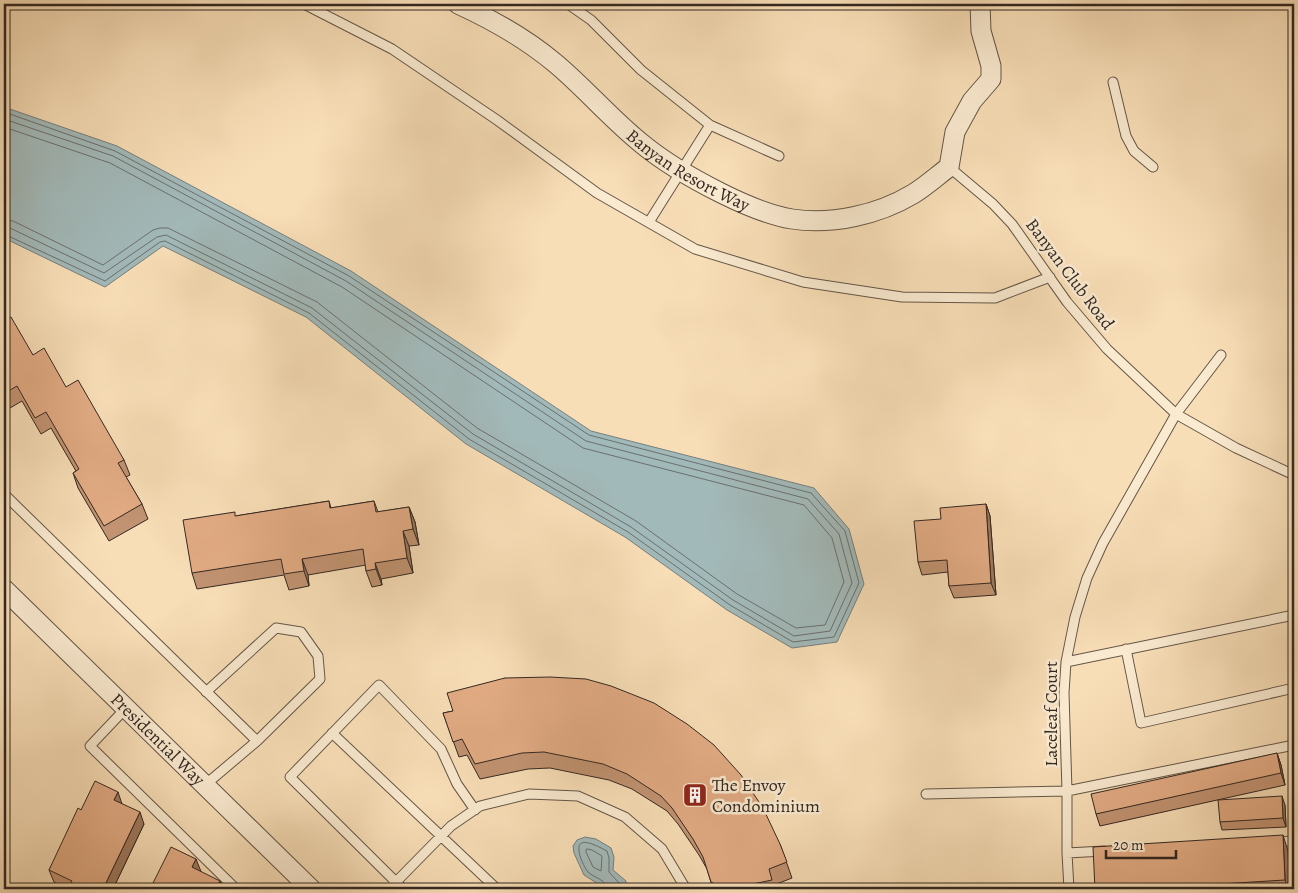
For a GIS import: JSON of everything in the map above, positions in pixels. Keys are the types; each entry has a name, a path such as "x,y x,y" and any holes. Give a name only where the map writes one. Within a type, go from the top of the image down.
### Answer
{"street":[{"name":"Banyan Resort Way","path":"458,4 507,28 546,56 581,85 626,131 680,171 708,187 766,212 792,219 817,220 842,219 867,214 911,195 949,167"},
{"path":"949,167 955,132 972,102 990,79 991,66 981,31 980,4"},
{"name":"Presidential Way","path":"4,589 312,889"}],"lane":[{"path":"304,4 392,49 497,120 597,193 695,248 803,282 902,297 994,298 1050,277"},
{"path":"568,4 590,20 641,70 710,124 779,156"},
{"path":"1113,82 1126,136 1134,151 1153,167"},
{"path":"649,222 710,124"},
{"name":"Banyan Club Road","path":"949,167 993,204 1012,224 1066,302 1107,349 1176,414 1236,448 1294,475"},
{"name":"Laceleaf Court","path":"1070,889 1067,853 1064,692 1066,662 1075,617 1087,578 1103,543 1176,414 1221,355"},
{"path":"4,494 257,741"},
{"path":"1066,662 1294,615"},
{"path":"205,786 257,741 320,679 318,656 301,632 276,628 206,692"},
{"path":"1126,649 1141,722 1294,688"},
{"path":"403,889 290,777 378,686 441,749 458,784 475,810"},
{"path":"126,708 90,746 236,889"},
{"path":"332,733 497,889"},
{"path":"926,794 1067,791 1294,745"},
{"path":"389,889 451,826 480,806 529,794 578,796 625,816 662,849 686,889"},
{"path":"1265,843 1294,841"},
{"path":"1067,853 1116,850"}],"water":[{"path":"4,107 117,146 351,271 591,431 814,488 849,529 864,584 837,642 792,648 727,610 625,537 466,444 306,317 163,246 105,287 4,238"},
{"path":"585,837 596,839 611,848 614,857 613,870 626,881 624,889 606,889 584,875 574,853 573,846 577,840"}],"building":[{"path":"11,317 33,355 44,348 66,387 78,380 124,460 118,463 142,504 104,526 73,473 79,469 46,412 35,418 17,386 5,393 4,391 4,321"},
{"path":"329,501 330,508 374,501 376,512 409,507 413,529 403,531 407,558 375,563 376,569 366,571 363,549 302,559 304,571 284,574 281,559 192,573 183,520 235,512 235,516"},
{"path":"986,504 991,583 949,586 947,560 918,562 914,521 941,519 940,508"},
{"name":"The Envoy Condominium","path":"550,677 586,679 611,686 654,703 687,724 714,745 741,775 763,808 780,844 787,862 769,869 772,880 748,885 717,885 711,882 703,857 672,808 661,796 627,774 603,764 544,752 522,753 475,764 462,739 453,742 443,713 453,711 447,693 505,678"},
{"path":"1277,753 1281,773 1096,814 1091,794"},
{"path":"95,781 118,792 114,800 140,812 103,889 68,889 72,881 49,870 78,808 81,810"},
{"path":"1282,796 1283,818 1220,822 1218,800"},
{"path":"1283,835 1285,880 1139,889 1095,889 1093,847"},
{"path":"171,847 196,859 192,867 220,881 216,888 218,889 150,889"}],"place":[{"name":"The Envoy Condominium","path":"695,795"}]}
